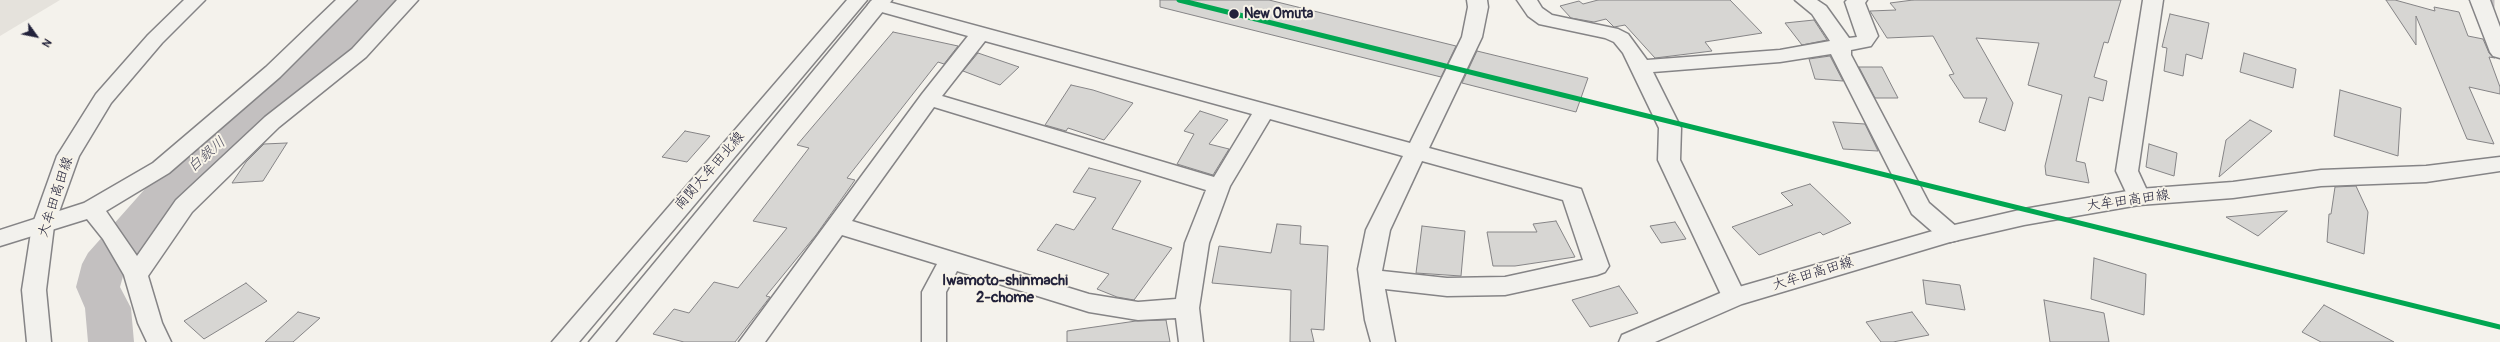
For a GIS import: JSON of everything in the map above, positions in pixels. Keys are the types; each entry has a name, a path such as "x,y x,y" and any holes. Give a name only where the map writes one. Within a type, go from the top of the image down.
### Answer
{"street":[{"name":"大牟田高田線","path":"39,342 34,290 43,226 68,156 103,99 155,39 196,0"},
{"path":"0,238 43,226 92,209 161,168 273,72 347,0"},
{"path":"134,272 184,206 272,122 359,53 408,0"},
{"name":"南関大牟田北線","path":"564,342 857,0"},
{"path":"1383,342 1377,320 1370,270 1378,230 1472,37 1478,7 1477,0"},
{"path":"1528,0 1535,12 1546,20 1611,33 1621,38 1632,51 1670,128 1669,160 1734,297"},
{"path":"1805,0 1819,10 1840,40 1841,55 1920,208 1950,234"},
{"path":"1640,67 1780,56 1864,42 1868,36 1855,2 1857,0"},
{"path":"2139,197 2127,170 2153,0"},
{"path":"2480,0 2500,52"},
{"path":"880,2 981,33 1417,151 1573,195 1597,266 1505,286 1447,287 1371,279"},
{"name":"南関大牟田北線","path":"601,342 880,2"},
{"path":"752,342 929,99 981,33"},
{"path":"929,99 1219,186"},
{"path":"1191,342 1187,308 1197,243 1219,186 1266,110"},
{"name":"大牟田高田線","path":"1631,342 1734,297 1950,234 2024,217 2139,197 2233,190 2321,178 2426,174 2500,164"},
{"path":"92,209 111,233 134,272 150,323 159,342"},
{"path":"838,225 1089,302 1138,311 1187,308"},
{"path":"934,342 934,292 951,259"}],"shaded area":[{"path":"0,0 60,0 0,36"}],"building":[{"path":"1160,0 1269,0 1456,46 1441,77 1160,7"},
{"path":"1598,0 1730,0 1762,33 1705,42 1712,51 1655,58 1625,25 1614,27 1606,19 1594,22 1571,18 1560,6 1579,1 1583,4"},
{"path":"1913,0 2121,0 2108,43 2104,42 2094,77 2107,81 2103,101 2089,97 2076,161 2085,163 2089,183 2046,175 2045,166 2062,95 2028,85 2039,43 1976,38 2013,103 2005,131 1979,122 1987,98 1964,98 1949,75 1954,74 1933,36 1887,38 1870,11 1896,10 1890,3"},
{"path":"2386,0 2395,0 2435,11 2434,7 2459,12 2468,36 2483,39 2489,53 2495,58 2489,57 2500,87 2500,94 2469,87 2494,144 2467,139 2416,16 2416,45"},
{"path":"2170,14 2209,23 2202,59 2186,54 2183,76 2164,71 2167,48 2162,47"},
{"path":"1814,20 1827,40 1802,45 1785,23"},
{"path":"893,32 958,46 944,64 938,62 847,178 855,180 816,235 766,296 770,297 735,342 684,342 653,334 674,309 689,313 714,282 738,288 787,228 753,221 809,148 797,145"},
{"path":"1477,51 1588,78 1576,112 1462,83"},
{"path":"978,53 1019,67 1000,85 963,71"},
{"path":"2244,53 2296,69 2293,88 2240,72"},
{"path":"1830,56 1843,81 1815,79 1809,59"},
{"path":"1859,67 1882,67 1898,98 1875,98"},
{"path":"1071,85 1093,90 1133,103 1104,140 1068,128 1066,131 1045,125"},
{"path":"2340,90 2401,108 2398,156 2334,136"},
{"path":"1200,111 1228,120 1209,144 1229,149 1213,175 1177,164 1194,134 1184,131"},
{"path":"2250,120 2272,131 2219,177 2226,140"},
{"path":"1833,122 1865,124 1878,151 1843,149"},
{"path":"685,131 710,136 687,162 662,157"},
{"path":"287,143 263,181 232,183 246,162 264,144"},
{"path":"2149,144 2177,153 2174,176 2146,167"},
{"path":"1089,168 1141,181 1112,229 1172,248 1134,300 1117,297 1097,289 1109,274 1037,250 1056,224 1074,230 1096,198 1073,192"},
{"path":"1810,184 1851,223 1823,235 1820,232 1759,255 1732,227 1793,205 1781,193"},
{"path":"2356,186 2368,212 2364,254 2327,242 2329,214 2331,214 2335,187"},
{"path":"2287,211 2258,236 2226,217"},
{"path":"1556,221 1575,257 1515,266 1493,266 1487,232 1537,232 1533,224"},
{"path":"1675,222 1686,239 1661,243 1650,226"},
{"path":"1277,224 1301,226 1300,244 1328,246 1324,330 1311,329 1314,342 1290,342 1291,290 1212,283 1219,246 1271,253"},
{"path":"1422,226 1465,231 1461,276 1416,273"},
{"path":"2094,258 2146,274 2144,315 2091,299"},
{"path":"1923,280 1960,285 1965,310 1926,304"},
{"path":"246,283 267,301 204,339 184,321"},
{"path":"1619,286 1638,313 1590,327 1572,300"},
{"path":"2044,300 2104,313 2109,342 2050,342"},
{"path":"2324,305 2394,342 2321,342 2302,332"},
{"path":"298,312 320,318 293,342 265,342"},
{"path":"1912,312 1929,335 1893,342 1881,342 1866,322"},
{"path":"1166,320 1170,342 1067,342 1067,331 1136,321"}],"waterway":[{"name":"白銀川","path":"111,342 108,308 98,287 104,264 167,191 333,46 379,0"},
{"path":"2491,0 2491,6"}],"transit line":[{"path":"1179,0 2500,327"}],"place":[{"name":"New Omuta","path":"1234,14"}],"district":[{"name":"Iwamoto-shinmachi 2-chome","path":"1005,290"}]}
